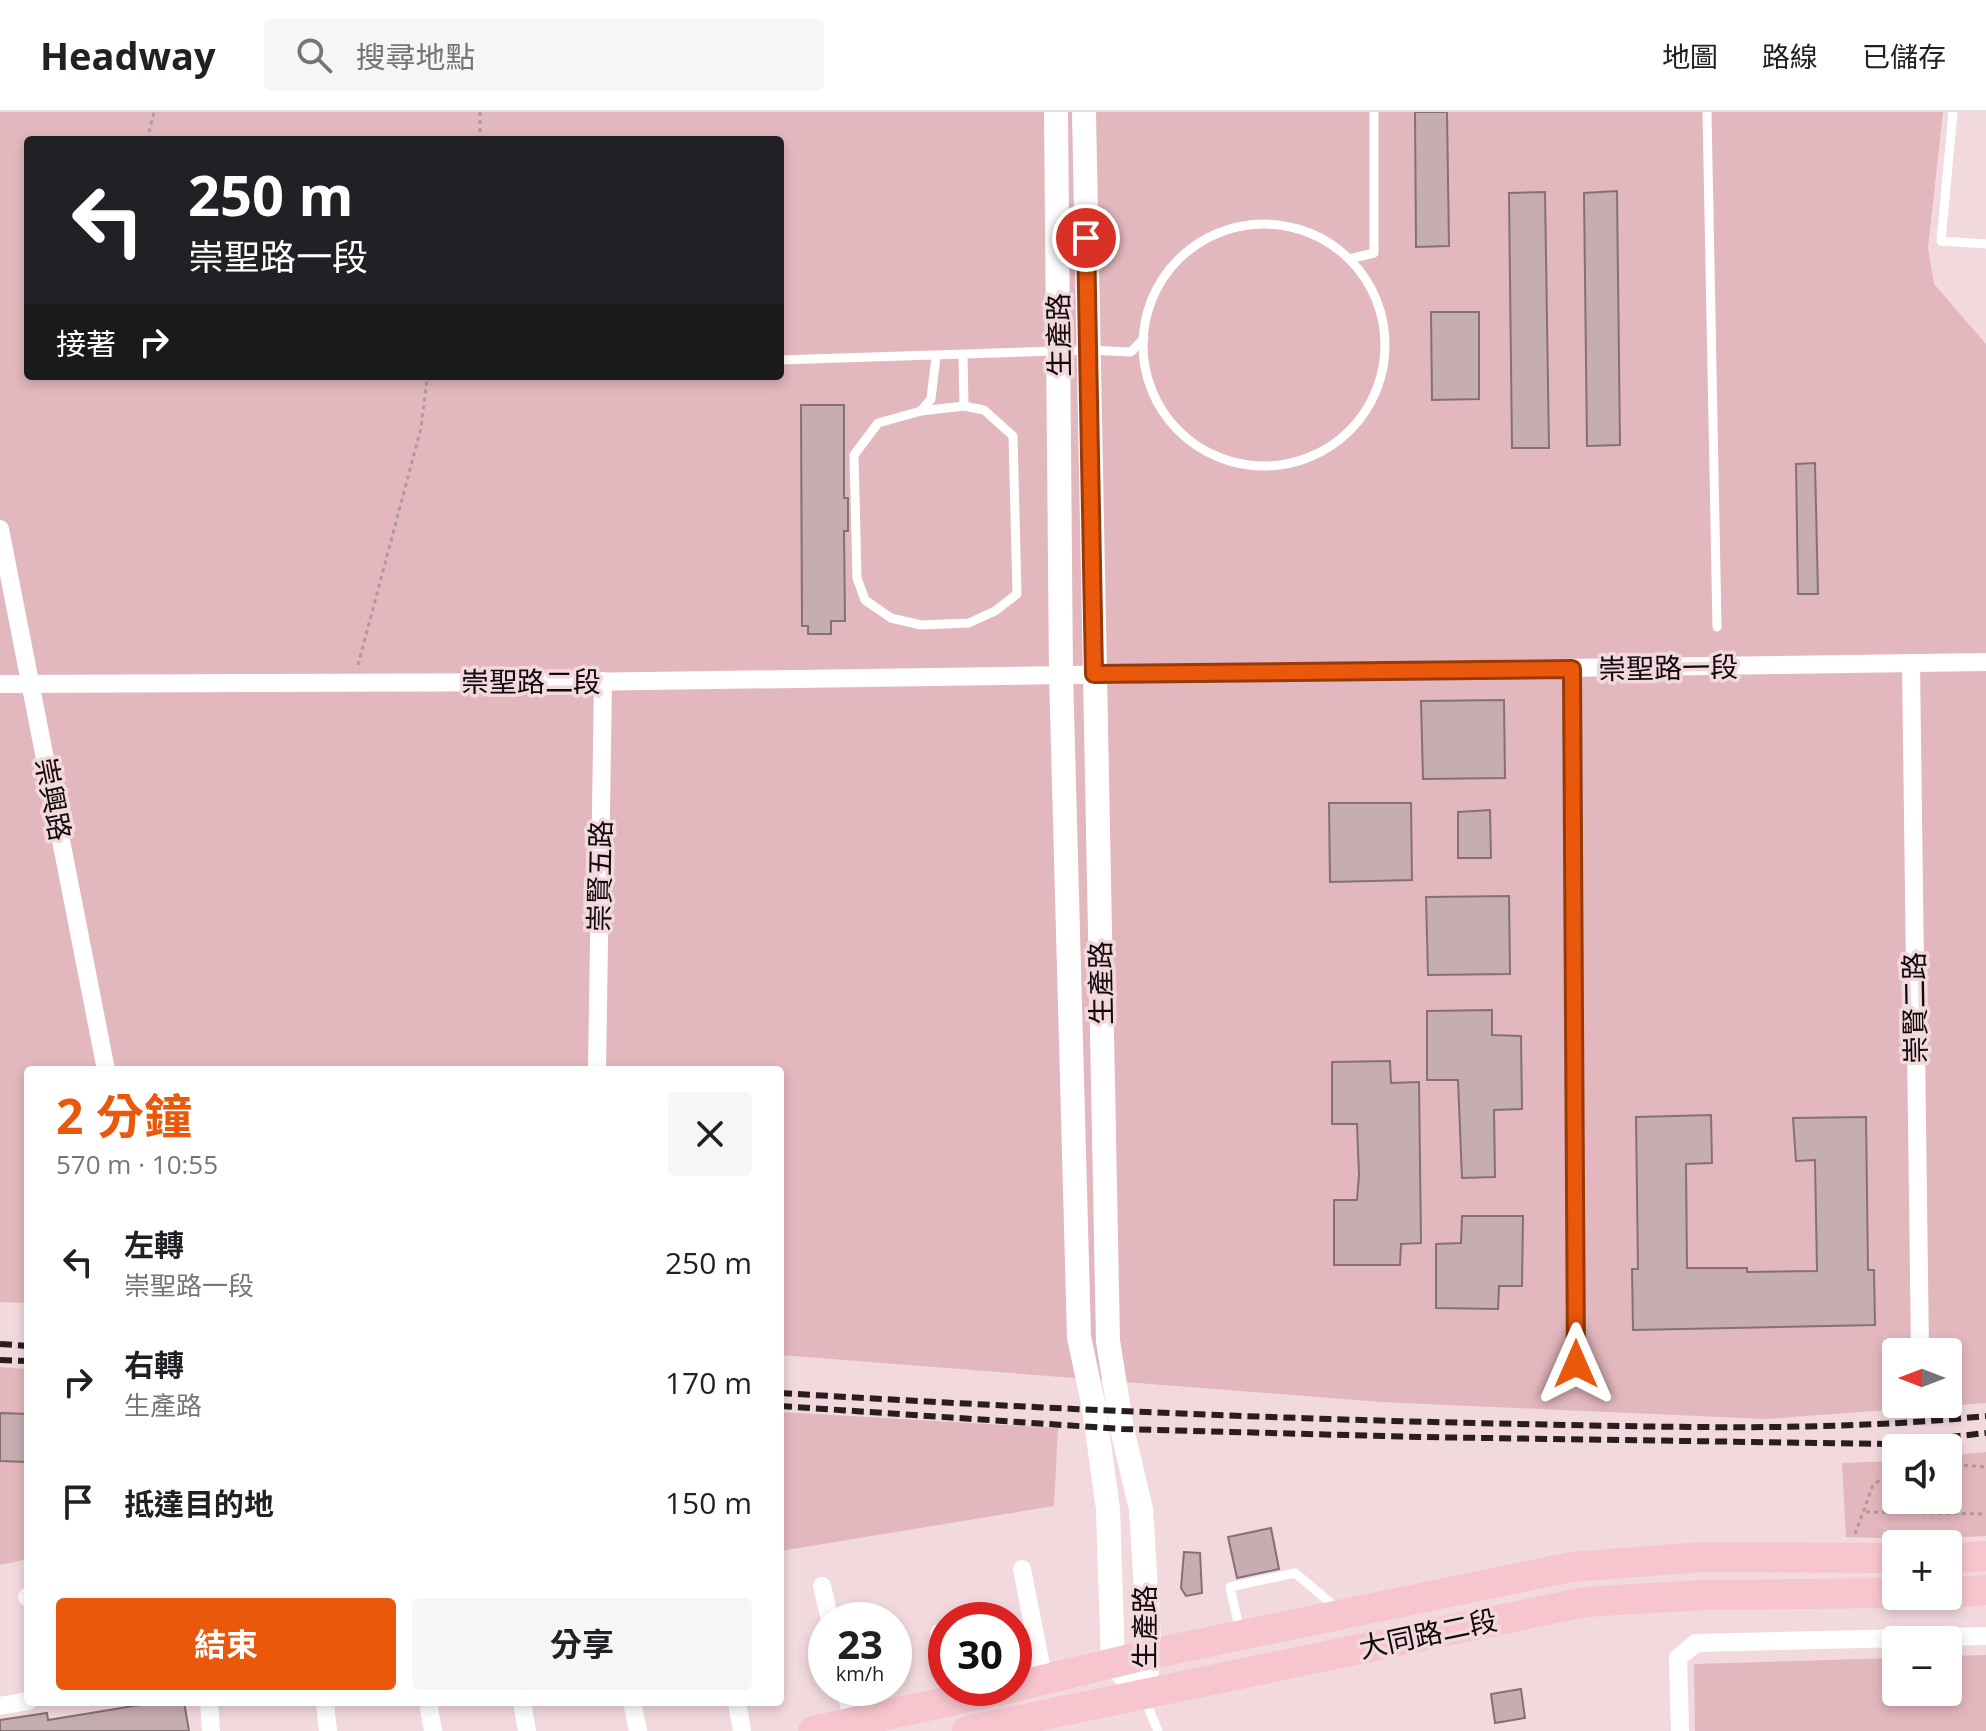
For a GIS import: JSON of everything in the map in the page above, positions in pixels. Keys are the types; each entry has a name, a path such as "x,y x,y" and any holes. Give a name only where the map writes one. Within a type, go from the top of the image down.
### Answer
{"main road":[{"path":"1962,1558 1986,1556"},
{"name":"大同路二段","path":"1032,1683 1150,1654 1571,1567 1702,1557 1882,1558"},
{"path":"1962,1592 1986,1590"},
{"name":"大同路二段","path":"967,1731 1585,1602 1704,1595 1882,1593"},
{"name":"大同路二段","path":"813,1731 928,1701"}],"street":[{"name":"生產路","path":"1056,112 1061,674 1079,1337 1108,1509 1113,1663 1142,1693"},
{"name":"生產路","path":"1084,112 1108,1341 1122,1429 1141,1509 1150,1654 1142,1693"},
{"name":"崇興路","path":"0,529 105,1066"},
{"name":"崇聖路一段","path":"1061,674 1986,662"},
{"name":"崇賢二路","path":"1911,663 1920,1338"},
{"path":"1572,669 1576,1364"},
{"name":"崇聖路二段","path":"0,684 603,681 1061,674"},
{"name":"崇賢五路","path":"597,1066 603,681"},
{"path":"1022,1569 1044,1680"},
{"path":"822,1586 826,1602"},
{"path":"1680,1731 1678,1658 1696,1643 1986,1636"},
{"path":"0,1706 24,1702"},
{"path":"209,1706 211,1731"},
{"path":"325,1706 328,1731"},
{"path":"429,1706 433,1731"},
{"path":"523,1706 527,1731"},
{"path":"633,1706 638,1731"},
{"path":"738,1706 742,1731"},
{"path":"849,1706 853,1722"}],"lane":[{"path":"1349,259 1374,253 1374,112"},
{"path":"1707,112 1717,627"},
{"path":"1953,112 1941,241 1986,244"},
{"path":"1264,222 1303,229 1337,247 1349,259 1365,275 1381,311 1386,349 1378,390 1356,426 1324,452 1285,466 1244,466 1205,452 1172,426 1151,390 1144,338 1147,310 1164,275 1191,247 1226,229 1264,222"},
{"path":"784,360 1088,350 1131,352 1144,338"},
{"path":"963,356 964,406"},
{"path":"921,411 931,399 936,357"},
{"path":"964,406 984,410 1013,436 1017,594 995,611 969,623 921,625 891,618 865,600 857,578 854,455 878,423 921,411 964,406"},
{"path":"1241,1635 1230,1587 1295,1573 1343,1614"},
{"path":"1142,1693 1158,1731"}],"path":[{"path":"148,136 154,112"},
{"path":"480,112 480,136"},
{"path":"354,682 421,428 427,380"},
{"path":"1962,1465 1986,1467"},
{"path":"1853,1537 1866,1512 1873,1485 1882,1478"},
{"path":"1866,1512 1986,1514"}],"shaded area":[{"path":"0,112 1943,112 1928,248 1934,284 1986,344 1986,1403 1962,1405 1962,1338 1882,1338 1882,1411 1765,1419 1381,1402 784,1355 784,1066 24,1066 24,1303 0,1302"},
{"path":"0,1367 24,1369 24,1560 0,1565"},
{"path":"784,1412 1058,1428 1054,1506 784,1550"},
{"path":"1986,1452 1986,1536 1962,1537 1962,1530 1882,1530 1882,1538 1846,1537 1842,1463 1882,1462 1882,1514 1962,1514 1962,1455"},
{"path":"1986,1655 1986,1731 1695,1731 1694,1664 1882,1658 1882,1706 1962,1706 1962,1656"}],"building":[{"path":"1415,112 1447,112 1449,246 1416,247"},
{"path":"1617,191 1620,445 1587,446 1584,193"},
{"path":"1545,192 1549,448 1512,448 1509,193"},
{"path":"1431,312 1479,312 1479,399 1432,400"},
{"path":"801,405 844,405 844,498 848,498 848,531 844,531 845,621 831,621 831,634 808,634 808,626 802,626"},
{"path":"1815,463 1818,594 1798,594 1796,464"},
{"path":"1504,700 1505,778 1423,779 1421,701"},
{"path":"1329,803 1411,803 1412,880 1330,882"},
{"path":"1490,810 1491,858 1458,858 1458,812"},
{"path":"1509,896 1510,974 1428,975 1426,897"},
{"path":"1492,1010 1492,1035 1521,1036 1522,1109 1494,1110 1495,1177 1462,1178 1458,1080 1427,1080 1427,1011"},
{"path":"1390,1061 1391,1083 1419,1082 1421,1243 1401,1244 1400,1265 1334,1265 1334,1200 1357,1200 1359,1175 1357,1124 1332,1124 1332,1062"},
{"path":"1711,1115 1712,1163 1686,1164 1687,1268 1747,1268 1747,1272 1817,1271 1815,1160 1796,1161 1793,1118 1866,1117 1868,1270 1874,1270 1875,1325 1633,1330 1632,1269 1638,1269 1636,1117"},
{"path":"1462,1216 1523,1216 1522,1286 1499,1286 1498,1309 1436,1308 1436,1244 1461,1243"},
{"path":"0,1413 24,1414 24,1462 0,1461"},
{"path":"1271,1528 1279,1569 1237,1578 1228,1537"},
{"path":"1184,1552 1200,1553 1202,1593 1186,1596 1181,1588"},
{"path":"1521,1689 1525,1718 1495,1723 1491,1694"},
{"path":"134,1706 185,1706 189,1731 0,1731 0,1720 47,1713 48,1720"}],"railway":[{"path":"0,1344 24,1346"},
{"path":"0,1360 24,1361"},
{"path":"784,1393 1150,1412 1578,1425 1812,1426 1986,1416"},
{"path":"784,1406 1122,1429 1419,1437 1887,1444 1986,1433"}],"route":[{"path":"1086,238 1094,674 1572,669 1576,1364"}]}
